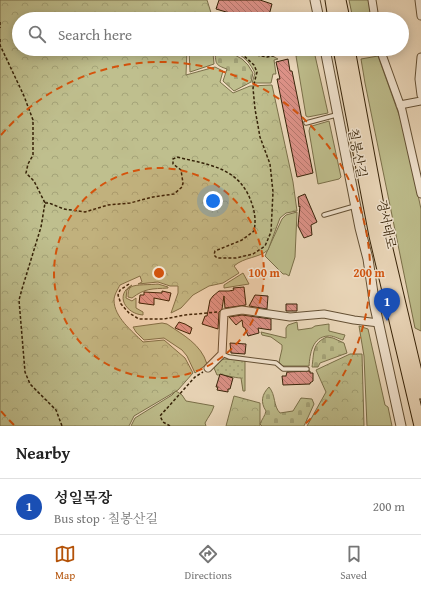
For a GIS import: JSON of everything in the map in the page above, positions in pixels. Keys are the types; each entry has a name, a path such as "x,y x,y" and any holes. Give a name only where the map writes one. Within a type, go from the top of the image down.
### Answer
{"main road":[{"path":"331,0 333,12"},
{"path":"340,0 343,12"},
{"name":"경서대로","path":"340,56 375,236 420,426"},
{"name":"경서대로","path":"350,56 383,232 421,393"}],"street":[{"path":"315,0 318,12"},
{"path":"372,0 374,12"},
{"path":"419,0 421,16"},
{"name":"칠봉산길","path":"325,56 401,426"},
{"path":"382,56 400,105 421,194"},
{"path":"421,57 419,79 421,95"},
{"path":"400,105 421,101"},
{"path":"208,368 222,354 224,313 242,310 290,317 324,314 379,323"}],"lane":[{"path":"306,122 338,115"},
{"path":"324,215 356,206"},
{"path":"222,354 229,357 276,363 283,369 307,368"}],"path":[{"path":"0,22 0,28"},
{"path":"0,39 0,45 24,96 32,120 33,156 28,164 26,173 34,181 45,203 41,227 26,274 20,300 25,372 30,384 56,410 62,426"},
{"path":"45,203 49,203 64,209 85,212 108,205 130,203 153,197 174,194 182,187 183,183 181,170 173,164 173,160 177,157 229,172 244,187 249,196 255,217 254,231 242,240 215,251 214,255 217,258 236,258 253,254 260,250 265,246 270,235 273,192 270,164 260,137 255,109 253,92 256,69 251,62 243,56"},
{"path":"129,284 120,290 118,296 120,304 129,313 139,318 164,319 185,315 216,312 224,313"},
{"path":"170,426 164,422 160,416 195,377 208,368"}],"green space":[{"path":"0,0 207,0 211,12 12,12 12,56 187,56 186,75 215,67 223,71 220,82 233,93 250,86 272,85 293,182 297,211 286,213 280,218 268,250 260,255 238,263 234,266 239,273 223,283 209,286 193,295 181,308 171,313 178,293 178,286 170,286 158,282 138,284 142,282 140,276 120,285 115,294 114,300 117,312 124,323 143,342 164,340 185,358 193,373 178,390 134,416 129,426 0,426"},
{"path":"349,0 370,0 371,12 352,12"},
{"path":"189,56 213,56 214,64 190,72"},
{"path":"216,56 237,56 242,59 253,73 251,82 234,91 223,81 227,69 218,65"},
{"path":"242,56 272,56 278,59 274,60 276,74 273,74 271,83 252,83 255,73"},
{"path":"296,56 315,56 328,113 308,117 306,116"},
{"path":"378,56 403,126 421,209 421,331 415,328 361,59"},
{"path":"329,121 341,177 339,179 318,184 309,131 310,127 312,126"},
{"path":"297,212 295,257 289,276 283,274 265,256 282,219 286,215"},
{"path":"243,273 249,284 224,288 224,285"},
{"path":"158,284 168,288 149,290 141,292 132,298 128,297 129,289 133,286"},
{"path":"132,285 127,290 126,298 132,301 136,298 136,308 143,312 143,315 137,314 127,308 124,303 124,294 127,289"},
{"path":"297,322 298,330 329,324 329,331 345,335 343,340 330,336 318,339 311,351 309,366 283,366 279,362 282,345 271,337 262,335 261,332 286,338 286,328 288,325"},
{"path":"162,323 167,324 196,345 207,364 195,373 187,356 182,350 164,338 144,340 133,327"},
{"path":"359,326 368,329 385,405 388,407 392,426 367,426 364,356"},
{"path":"327,337 344,343 347,353 320,363 318,367 312,367 316,345 322,339"},
{"path":"350,354 362,354 364,426 307,426 326,392 316,370"},
{"path":"224,359 245,360 245,391 243,391 241,378 217,375 214,368 219,361"},
{"path":"269,387 273,393 276,407 280,413 293,411 301,398 312,399 314,404 304,426 262,426 260,424 266,411 262,401 265,392"},
{"path":"176,391 182,395 186,401 214,406 205,423 206,426 131,426 135,418"},
{"path":"234,396 260,403 260,426 226,426"}],"building":[{"path":"219,0 260,0 272,4 270,12 226,12 216,9"},
{"path":"288,59 290,71 292,71 313,173 297,177 277,79 280,79 276,62"},
{"path":"305,194 317,222 311,225 312,235 304,238 298,226 300,206 299,207 298,197"},
{"path":"244,287 246,305 225,308 224,296 222,309 219,312 218,329 202,324 205,316 207,316 210,300 213,296 219,291 229,291 234,290 233,288"},
{"path":"162,291 171,293 169,301 154,298 154,305 139,303 140,295 144,295 144,292 162,293"},
{"path":"255,295 268,296 267,309 249,306"},
{"path":"286,304 297,304 297,311 286,311"},
{"path":"242,315 271,319 271,330 258,328 259,333 248,336 245,328 243,327 242,320 236,325 229,317"},
{"path":"179,322 192,328 190,334 175,328"},
{"path":"230,343 246,344 245,354 231,353"},
{"path":"310,371 310,373 313,373 313,381 310,384 283,385 282,376 286,376 287,372"},
{"path":"220,374 233,378 228,392 217,390 218,387 216,387"}],"place":[{"name":"성일목장","path":"387,321"}]}
